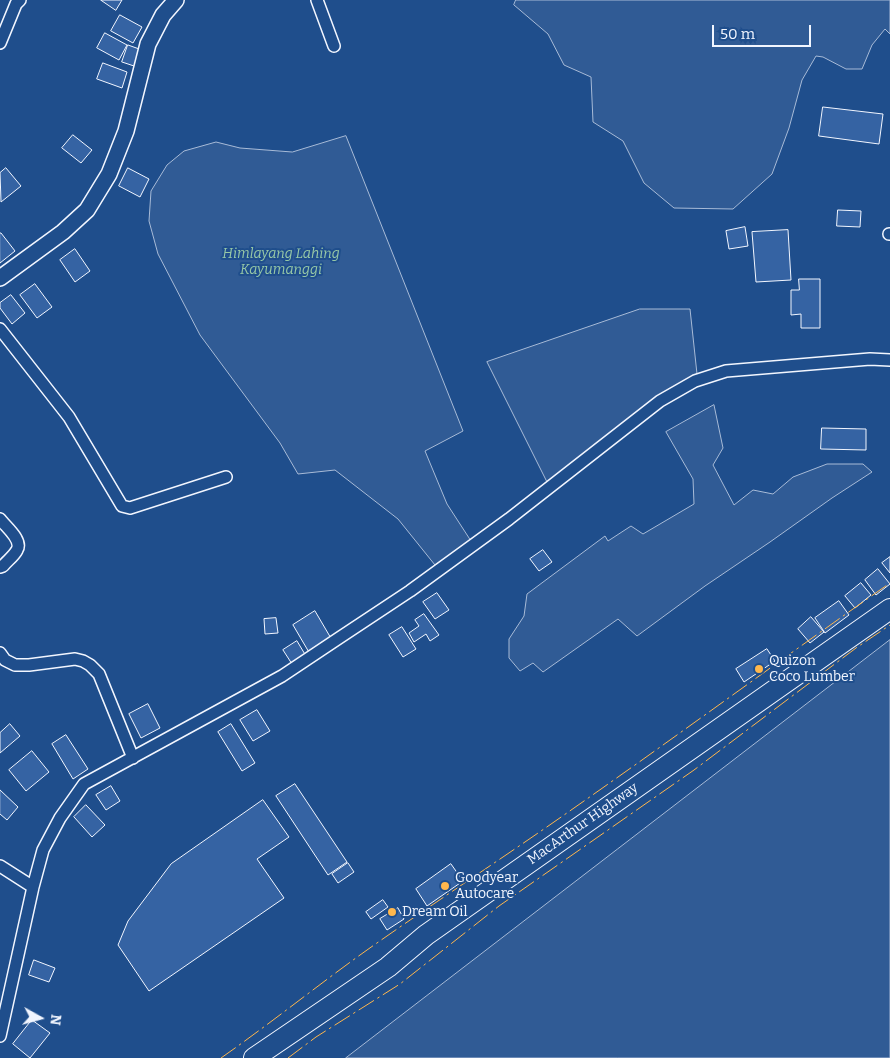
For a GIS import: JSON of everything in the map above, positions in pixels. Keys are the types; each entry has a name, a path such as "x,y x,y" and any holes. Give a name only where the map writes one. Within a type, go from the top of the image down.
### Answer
{"highway":[{"name":"MacArthur Highway","path":"254,1058 388,966 426,934 890,609"}],"street":[{"path":"0,278 63,232 87,210 109,174 126,131 148,44 163,15 176,0"},
{"path":"317,0 334,46"},
{"path":"0,43 17,1"},
{"path":"0,329 69,416 122,506 130,508 226,478"},
{"path":"0,1036 43,850 50,834 84,784 282,676 402,596 510,519 660,401 695,381 726,371 870,359 890,360"},
{"path":"0,519 17,539 19,546 16,552 0,567"},
{"path":"0,653 6,660 15,665 75,659 90,665 100,674 132,758"},
{"path":"0,866 33,887"}],"green space":[{"path":"516,0 890,0 890,34 885,29 872,45 862,69 846,69 823,57 816,56 802,80 789,128 772,174 733,209 674,208 644,183 623,141 593,122 591,77 564,65 548,34 514,5"},
{"name":"Himlayang Lahing Kayumanggi","path":"346,136 463,431 425,451 447,504 471,541 435,565 398,519 335,470 298,474 280,443 200,335 158,254 149,221 151,191 167,165 184,151 216,142 240,148 292,152"},
{"path":"640,309 690,309 697,374 548,484 487,362"},
{"path":"714,405 723,448 713,465 734,505 753,490 773,494 793,477 827,464 863,464 872,472 705,586 637,636 618,619 543,672 533,663 520,671 509,658 509,639 524,616 527,594 605,536 608,541 631,526 643,534 694,504 693,479 666,432"},
{"path":"890,640 890,1058 346,1058"}],"building":[{"path":"101,0 122,0 116,10"},
{"path":"120,15 142,27 133,43 111,31"},
{"path":"105,33 127,45 119,60 97,48"},
{"path":"128,45 142,50 137,67 122,62"},
{"path":"103,63 127,72 122,88 97,79"},
{"path":"823,107 883,114 879,144 819,136"},
{"path":"73,135 92,150 81,163 62,148"},
{"path":"6,168 21,186 1,202 0,173"},
{"path":"128,168 149,179 140,197 119,186"},
{"path":"838,210 861,211 860,227 837,226"},
{"path":"745,227 748,246 729,249 726,231"},
{"path":"788,230 791,280 756,282 752,232"},
{"path":"0,233 15,251 0,263"},
{"path":"75,249 90,271 75,282 60,260"},
{"path":"799,279 820,279 820,328 801,328 801,314 791,315 791,290 799,290"},
{"path":"35,284 52,307 37,318 20,295"},
{"path":"11,295 25,313 12,324 0,308 0,303"},
{"path":"822,428 866,429 866,450 821,449"},
{"path":"543,550 552,562 539,571 530,559"},
{"path":"890,557 890,573 882,563"},
{"path":"878,569 890,584 876,595 865,580"},
{"path":"861,583 871,595 855,608 845,596"},
{"path":"437,593 449,610 435,619 423,602"},
{"path":"839,601 849,615 825,633 815,618"},
{"path":"315,611 332,640 310,654 293,625"},
{"path":"424,614 439,635 430,641 426,634 414,642 409,633 419,626 415,620"},
{"path":"811,617 824,632 810,643 798,629"},
{"path":"276,618 278,633 265,634 264,619"},
{"path":"402,627 416,649 403,657 389,635"},
{"path":"297,641 306,656 292,664 283,650"},
{"path":"767,649 775,661 744,682 736,669"},
{"path":"148,704 160,728 141,738 129,714"},
{"path":"257,710 270,731 253,741 240,720"},
{"path":"10,724 20,736 0,753 0,733"},
{"path":"231,724 255,763 242,771 218,732"},
{"path":"66,735 88,769 73,779 52,744"},
{"path":"32,751 49,772 26,791 9,770"},
{"path":"295,784 347,862 328,875 276,796"},
{"path":"111,786 120,801 106,810 96,795"},
{"path":"0,790 18,807 7,820 0,814"},
{"path":"263,800 289,837 257,859 284,898 149,991 118,945 128,921 171,864"},
{"path":"86,805 105,825 92,837 74,817"},
{"path":"348,863 354,872 338,883 332,874"},
{"path":"451,864 463,881 427,906 416,889"},
{"path":"383,900 388,907 371,919 366,912"},
{"path":"398,908 404,919 387,930 380,919"},
{"path":"34,960 55,968 49,982 29,975"},
{"path":"32,1020 50,1033 30,1058 13,1044"}],"power":[{"path":"221,1058 367,950 574,808 890,583"},
{"path":"288,1058 316,1037 400,984 499,906 694,770 856,648 890,625"}],"place":[{"name":"Quizon Coco Lumber","path":"759,669"},
{"name":"Goodyear Autocare","path":"445,886"},
{"name":"Dream Oil","path":"392,912"}]}
